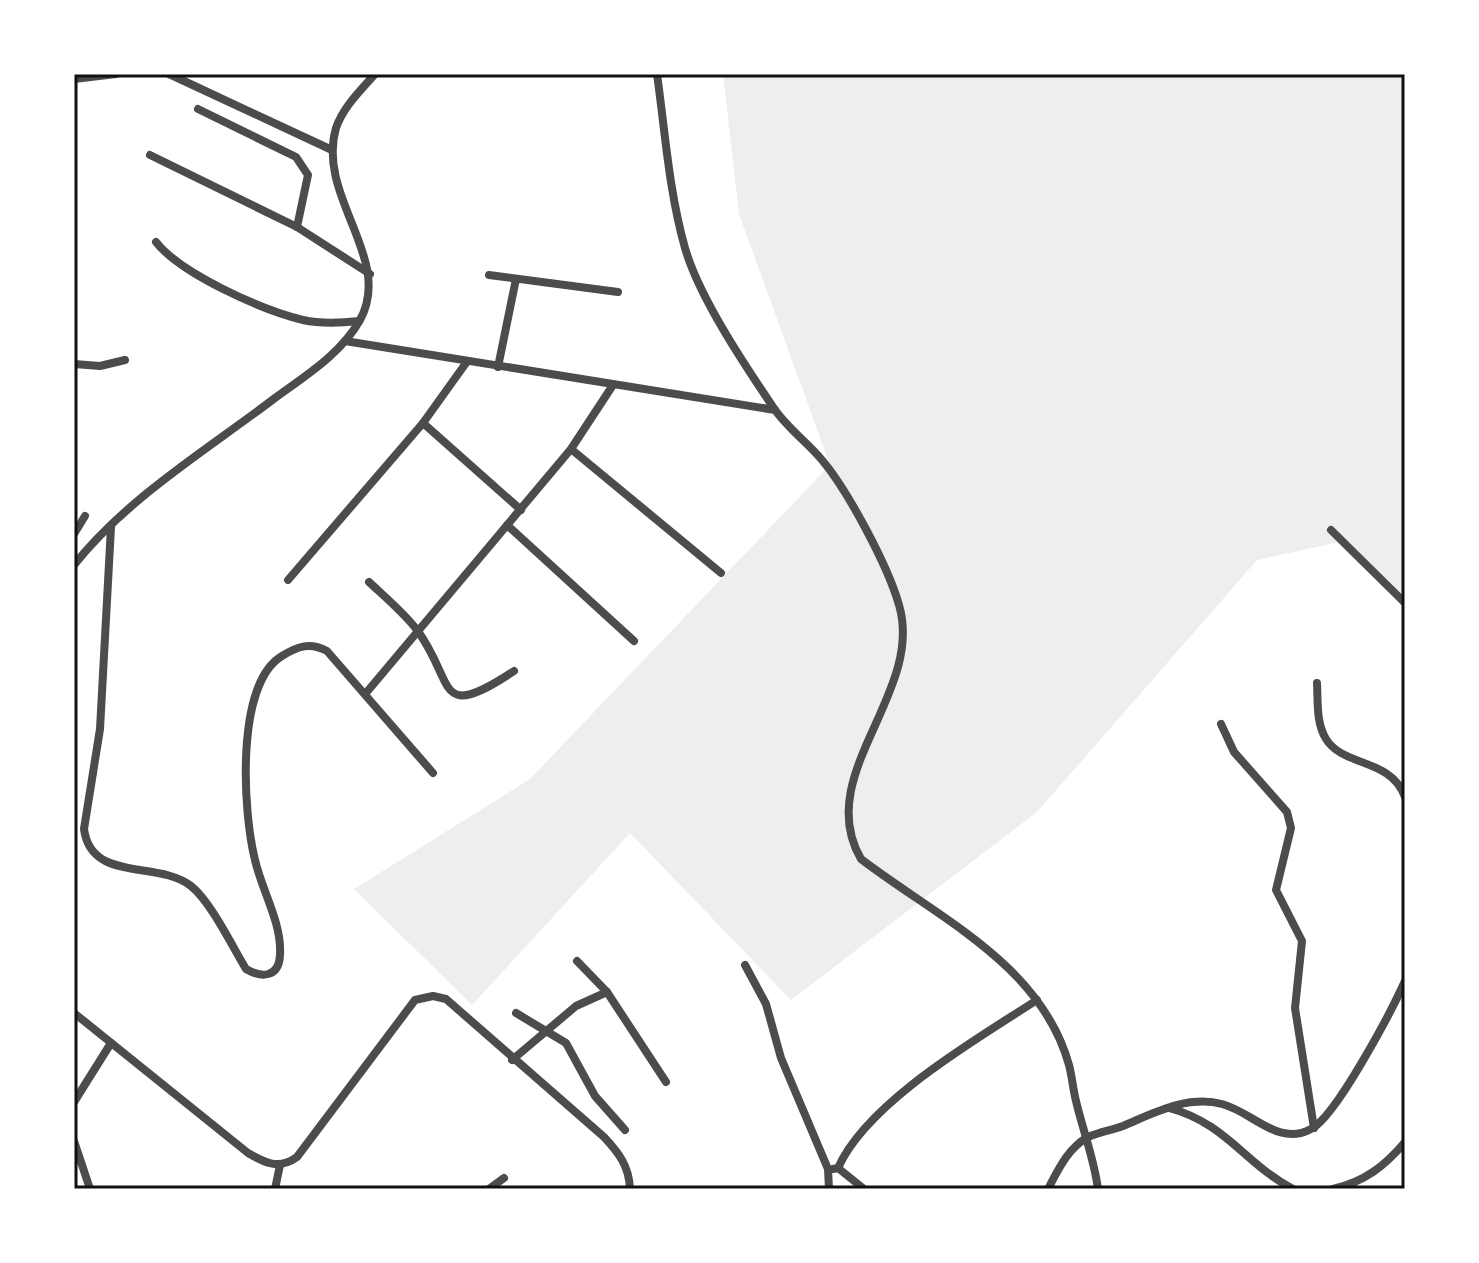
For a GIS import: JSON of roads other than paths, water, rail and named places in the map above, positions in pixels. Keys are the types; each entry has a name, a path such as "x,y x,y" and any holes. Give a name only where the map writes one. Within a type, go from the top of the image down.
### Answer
{"street":[{"path":"74,79 116,74"},
{"path":"169,74 332,150"},
{"path":"74,565 111,527 345,341 359,321 370,291 370,274 341,199 332,150 344,112 375,74"},
{"path":"657,74 685,247 697,281 775,410 824,462 842,489 889,577 900,607 903,632 899,664 851,790 851,841 861,859 993,953 1037,1000 1069,1064 1098,1189"},
{"path":"198,109 296,157 308,175 297,227"},
{"path":"150,155 297,227 370,274"},
{"path":"156,242 182,267 278,312 305,320 359,321"},
{"path":"489,275 618,292"},
{"path":"498,367 516,279"},
{"path":"345,341 466,363 775,410"},
{"path":"74,364 100,366 125,360"},
{"path":"288,580 423,423 466,363"},
{"path":"366,693 571,449 613,385"},
{"path":"423,423 521,510"},
{"path":"571,449 721,573"},
{"path":"74,534 85,516"},
{"path":"507,525 634,641"},
{"path":"111,527 100,729 84,829 87,845 96,856 119,867 174,875 193,887 246,969 257,976 268,976 277,969 280,955 275,920 248,829 246,776 257,686 268,664 297,647 307,645 327,651 433,773"},
{"path":"1331,530 1405,603"},
{"path":"369,582 418,631 447,689 457,696 468,698 480,694 514,671"},
{"path":"1317,683 1320,720 1327,742 1398,780 1405,797"},
{"path":"1221,724 1234,752 1287,812 1291,828 1276,890 1302,941 1295,1008 1314,1128"},
{"path":"577,961 607,992 666,1082"},
{"path":"745,965 766,1004 781,1058 833,1169 864,1189"},
{"path":"1048,1189 1065,1158 1087,1137 1164,1107 1205,1102 1223,1104 1276,1132 1295,1136 1314,1128 1332,1108 1392,1010 1405,981"},
{"path":"512,1060 576,1006 607,992"},
{"path":"74,1013 248,1153 266,1164 280,1165 297,1157 415,1000 433,996 446,999 512,1060 604,1137 620,1155 630,1175 630,1189"},
{"path":"829,1189 833,1169 844,1154 912,1085 1037,1000"},
{"path":"516,1013 548,1029 566,1043 595,1096 625,1130"},
{"path":"74,1102 111,1043"},
{"path":"1164,1107 1189,1114 1220,1130 1293,1189"},
{"path":"74,1141 90,1189"},
{"path":"1333,1189 1358,1182 1377,1170 1405,1142"},
{"path":"277,1188 280,1165"},
{"path":"489,1189 504,1178"}]}
